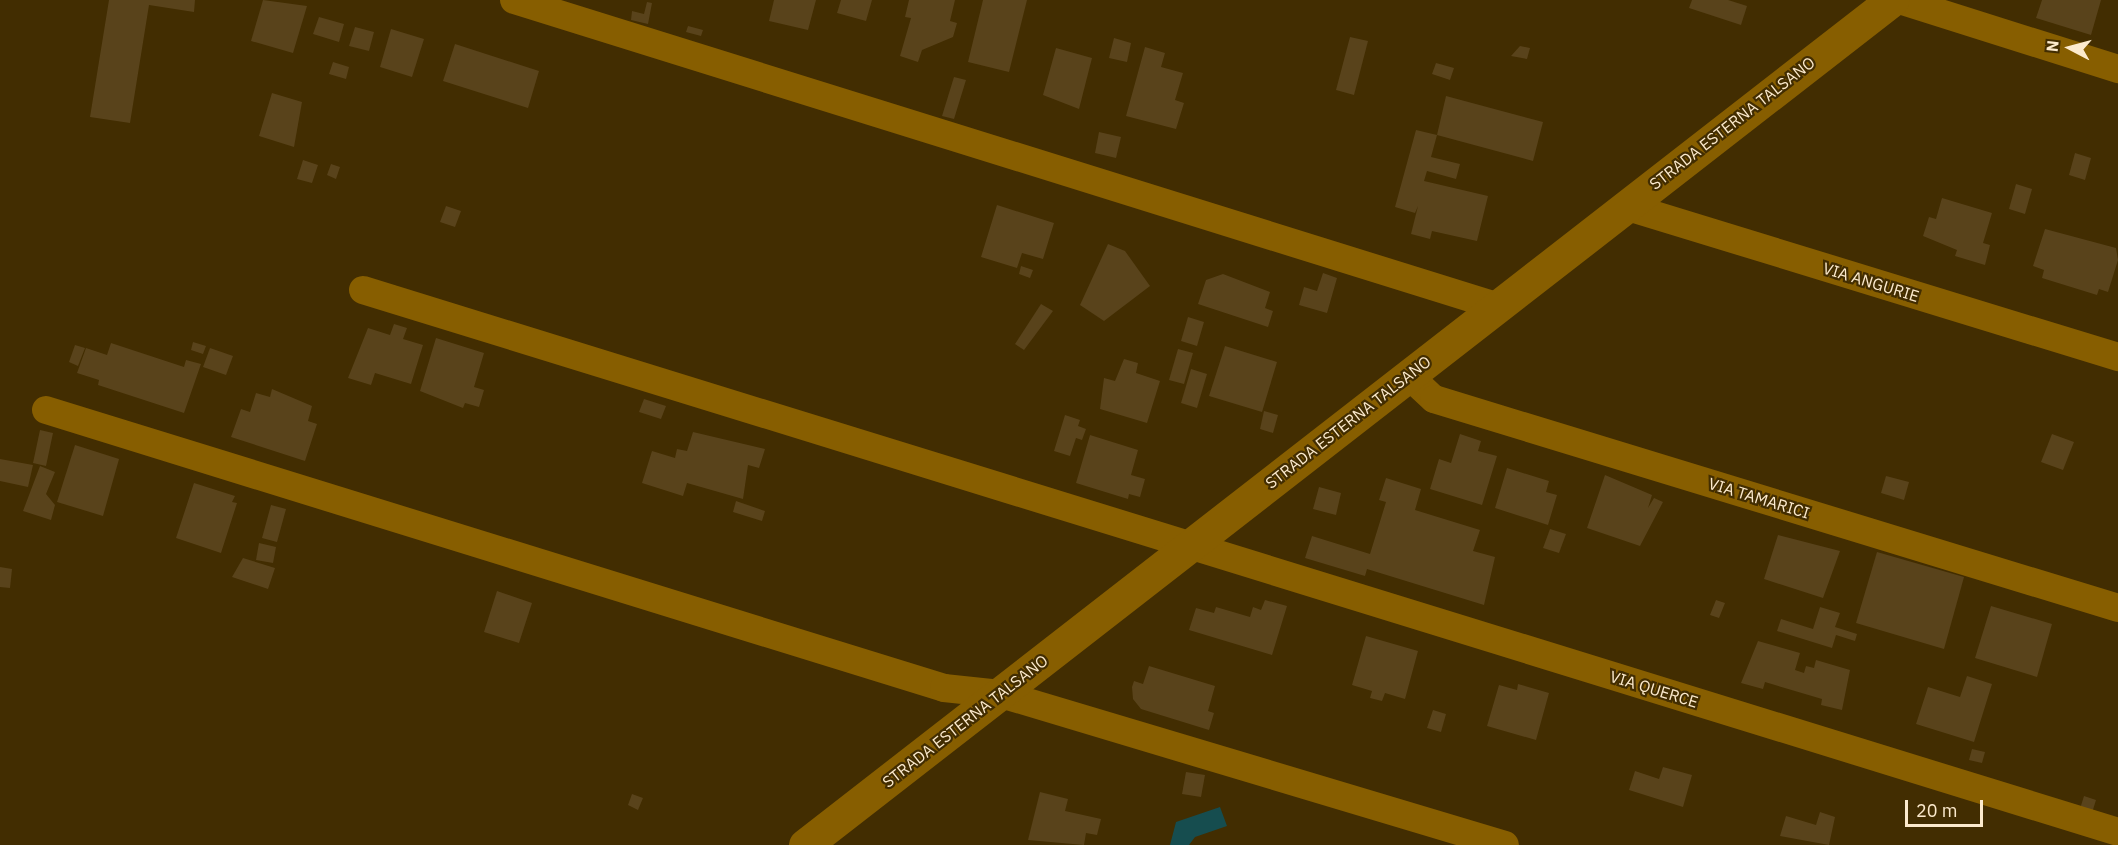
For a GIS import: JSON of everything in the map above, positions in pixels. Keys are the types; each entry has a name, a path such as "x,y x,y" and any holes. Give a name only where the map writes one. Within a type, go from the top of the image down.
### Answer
{"street":[{"path":"514,0 1496,306"},
{"name":"STRADA ESTERNA TALSANO","path":"805,845 1892,0"},
{"path":"1899,0 2118,69"},
{"name":"VIA ANGURIE","path":"1625,206 2118,357"},
{"name":"VIA QUERCE","path":"363,291 2118,832"},
{"name":"VIA TAMARICI","path":"1408,375 1434,399 2118,608"},
{"path":"46,411 944,688 1000,694 1505,845"}],"water":[{"path":"1220,807 1227,826 1195,837 1189,845 1170,845 1176,822"}],"building":[{"path":"109,0 195,0 194,12 149,5 130,123 90,117"},
{"path":"263,0 307,6 293,53 251,41"},
{"path":"774,0 816,0 808,30 769,21"},
{"path":"841,0 872,0 866,21 837,13"},
{"path":"909,0 955,0 950,21 957,23 953,37 922,50 918,62 900,56 911,18 905,17"},
{"path":"983,0 1027,0 1009,72 968,62"},
{"path":"1692,0 1728,0 1747,6 1741,25 1689,8"},
{"path":"2042,0 2101,0 2091,35 2036,18"},
{"path":"647,2 652,3 648,24 631,20 632,11 644,14"},
{"path":"319,17 344,24 339,42 313,34"},
{"path":"688,26 703,30 701,36 686,32"},
{"path":"355,27 374,32 369,51 349,46"},
{"path":"391,29 424,39 412,77 380,67"},
{"path":"1350,37 1368,41 1354,95 1336,90"},
{"path":"1114,38 1131,43 1127,62 1109,58"},
{"path":"455,44 539,71 528,108 443,81"},
{"path":"1520,46 1530,48 1527,59 1511,56"},
{"path":"1145,47 1165,53 1161,67 1183,73 1175,100 1184,103 1176,129 1126,116"},
{"path":"1056,48 1092,58 1079,109 1043,95"},
{"path":"333,62 349,67 346,79 329,74"},
{"path":"1436,63 1454,68 1450,80 1432,74"},
{"path":"954,77 966,80 954,119 942,116"},
{"path":"272,93 302,102 294,147 259,136"},
{"path":"1446,96 1543,122 1533,161 1437,135"},
{"path":"1416,130 1437,135 1431,157 1460,164 1456,179 1427,171 1424,181 1488,196 1477,241 1432,231 1430,239 1411,234 1418,206 1415,213 1395,207"},
{"path":"1099,132 1121,137 1116,158 1095,153"},
{"path":"2075,153 2091,158 2085,180 2069,175"},
{"path":"303,160 318,165 312,183 297,179"},
{"path":"331,164 340,167 336,179 327,175"},
{"path":"2016,184 2032,189 2025,214 2009,209"},
{"path":"1942,198 1992,213 1983,243 1990,245 1985,265 1955,256 1957,250 1923,236 1929,217 1936,219"},
{"path":"997,205 1054,223 1043,259 1022,253 1017,268 981,257"},
{"path":"446,206 461,211 455,227 440,222"},
{"path":"2045,229 2116,248 2118,260 2108,292 2099,289 2097,295 2042,278 2044,270 2033,266"},
{"path":"1108,244 1125,251 1150,286 1104,321 1080,305"},
{"path":"1021,266 1033,270 1030,278 1019,274"},
{"path":"1323,273 1337,278 1327,313 1299,305 1304,287 1317,291"},
{"path":"1223,274 1270,292 1265,308 1273,311 1268,327 1198,304 1206,280"},
{"path":"1041,304 1053,311 1024,350 1015,344"},
{"path":"1188,317 1204,322 1197,346 1181,341"},
{"path":"394,324 407,328 403,339 423,345 411,384 375,373 371,385 348,378 368,328 390,335"},
{"path":"436,338 484,353 474,387 484,390 479,407 465,403 463,408 420,391"},
{"path":"193,342 206,346 203,354 191,350"},
{"path":"111,343 184,367 186,360 201,364 184,413 98,385 99,380 77,373 86,348 107,355"},
{"path":"75,345 85,348 78,366 69,362"},
{"path":"1225,346 1277,362 1262,412 1209,396"},
{"path":"210,348 233,356 226,375 203,367"},
{"path":"1178,349 1193,353 1184,384 1169,380"},
{"path":"1124,359 1138,363 1136,373 1160,381 1147,423 1100,409 1104,378 1115,381"},
{"path":"1191,369 1207,374 1197,408 1181,403"},
{"path":"272,389 312,406 308,421 317,424 305,461 231,437 241,409 250,412 256,393 270,397"},
{"path":"644,399 666,406 661,419 639,412"},
{"path":"1264,411 1278,415 1273,433 1260,429"},
{"path":"1065,415 1080,420 1078,426 1086,429 1082,440 1076,438 1070,456 1054,451"},
{"path":"40,430 53,433 46,466 33,463"},
{"path":"693,432 765,449 759,468 748,465 743,499 687,483 683,496 642,483 652,451 675,458 677,449 687,451"},
{"path":"1460,434 1481,441 1478,451 1497,456 1482,505 1430,489 1439,459 1451,463"},
{"path":"2052,434 2074,442 2063,470 2041,462"},
{"path":"1090,435 1138,450 1131,475 1145,479 1140,497 1129,494 1128,499 1076,483"},
{"path":"75,445 119,459 103,516 57,502"},
{"path":"0,459 33,465 28,487 0,481"},
{"path":"40,466 55,472 46,494 55,505 51,520 23,511"},
{"path":"1507,468 1549,481 1546,492 1557,495 1548,525 1495,508"},
{"path":"1605,475 1652,495 1648,508 1654,498 1663,502 1640,546 1587,528"},
{"path":"1886,476 1909,482 1904,500 1881,493"},
{"path":"1386,478 1421,489 1415,510 1480,530 1473,551 1495,557 1484,605 1367,569 1365,576 1305,558 1312,536 1370,554 1386,502 1379,500"},
{"path":"194,483 235,496 232,502 237,503 221,553 176,538"},
{"path":"1319,487 1341,493 1336,515 1313,509"},
{"path":"736,501 765,511 762,521 733,512"},
{"path":"271,505 286,509 277,542 262,538"},
{"path":"1550,529 1566,534 1559,553 1543,548"},
{"path":"1778,535 1840,551 1823,598 1764,579"},
{"path":"259,543 276,547 273,563 256,560"},
{"path":"1877,552 1964,577 1944,649 1856,623"},
{"path":"243,558 275,568 268,589 232,577"},
{"path":"0,567 12,569 10,588 0,587"},
{"path":"497,591 532,603 519,643 484,632"},
{"path":"1265,600 1287,606 1272,655 1189,630 1196,608 1214,613 1216,607 1250,617 1253,607 1261,610"},
{"path":"1716,600 1725,603 1719,618 1710,615"},
{"path":"1991,606 2052,624 2037,677 1975,658"},
{"path":"1820,607 1840,613 1835,627 1857,634 1855,641 1836,635 1832,648 1777,631 1781,619 1813,629"},
{"path":"1366,636 1418,651 1405,699 1385,693 1382,701 1370,698 1372,691 1352,685"},
{"path":"1758,641 1800,653 1795,670 1804,673 1806,666 1814,668 1816,660 1850,670 1842,710 1821,705 1822,699 1765,682 1763,689 1741,683"},
{"path":"1149,666 1215,686 1208,711 1214,713 1209,730 1141,709 1133,699 1132,687 1134,681 1143,684"},
{"path":"1967,676 1992,684 1974,742 1916,724 1928,687 1960,697"},
{"path":"1518,684 1549,693 1536,740 1487,726 1499,685 1517,690"},
{"path":"1433,710 1446,714 1441,732 1427,728"},
{"path":"1972,749 1985,752 1982,763 1969,760"},
{"path":"1663,767 1692,775 1683,807 1629,790 1635,771 1659,779"},
{"path":"1186,772 1205,775 1201,797 1182,794"},
{"path":"1040,792 1068,799 1065,811 1101,819 1097,835 1086,833 1084,845 1028,840"},
{"path":"632,794 643,798 638,810 628,805"},
{"path":"2084,796 2096,800 2091,816 2079,812"},
{"path":"1820,812 1835,817 1829,845 1780,836 1786,816 1816,825"}]}
